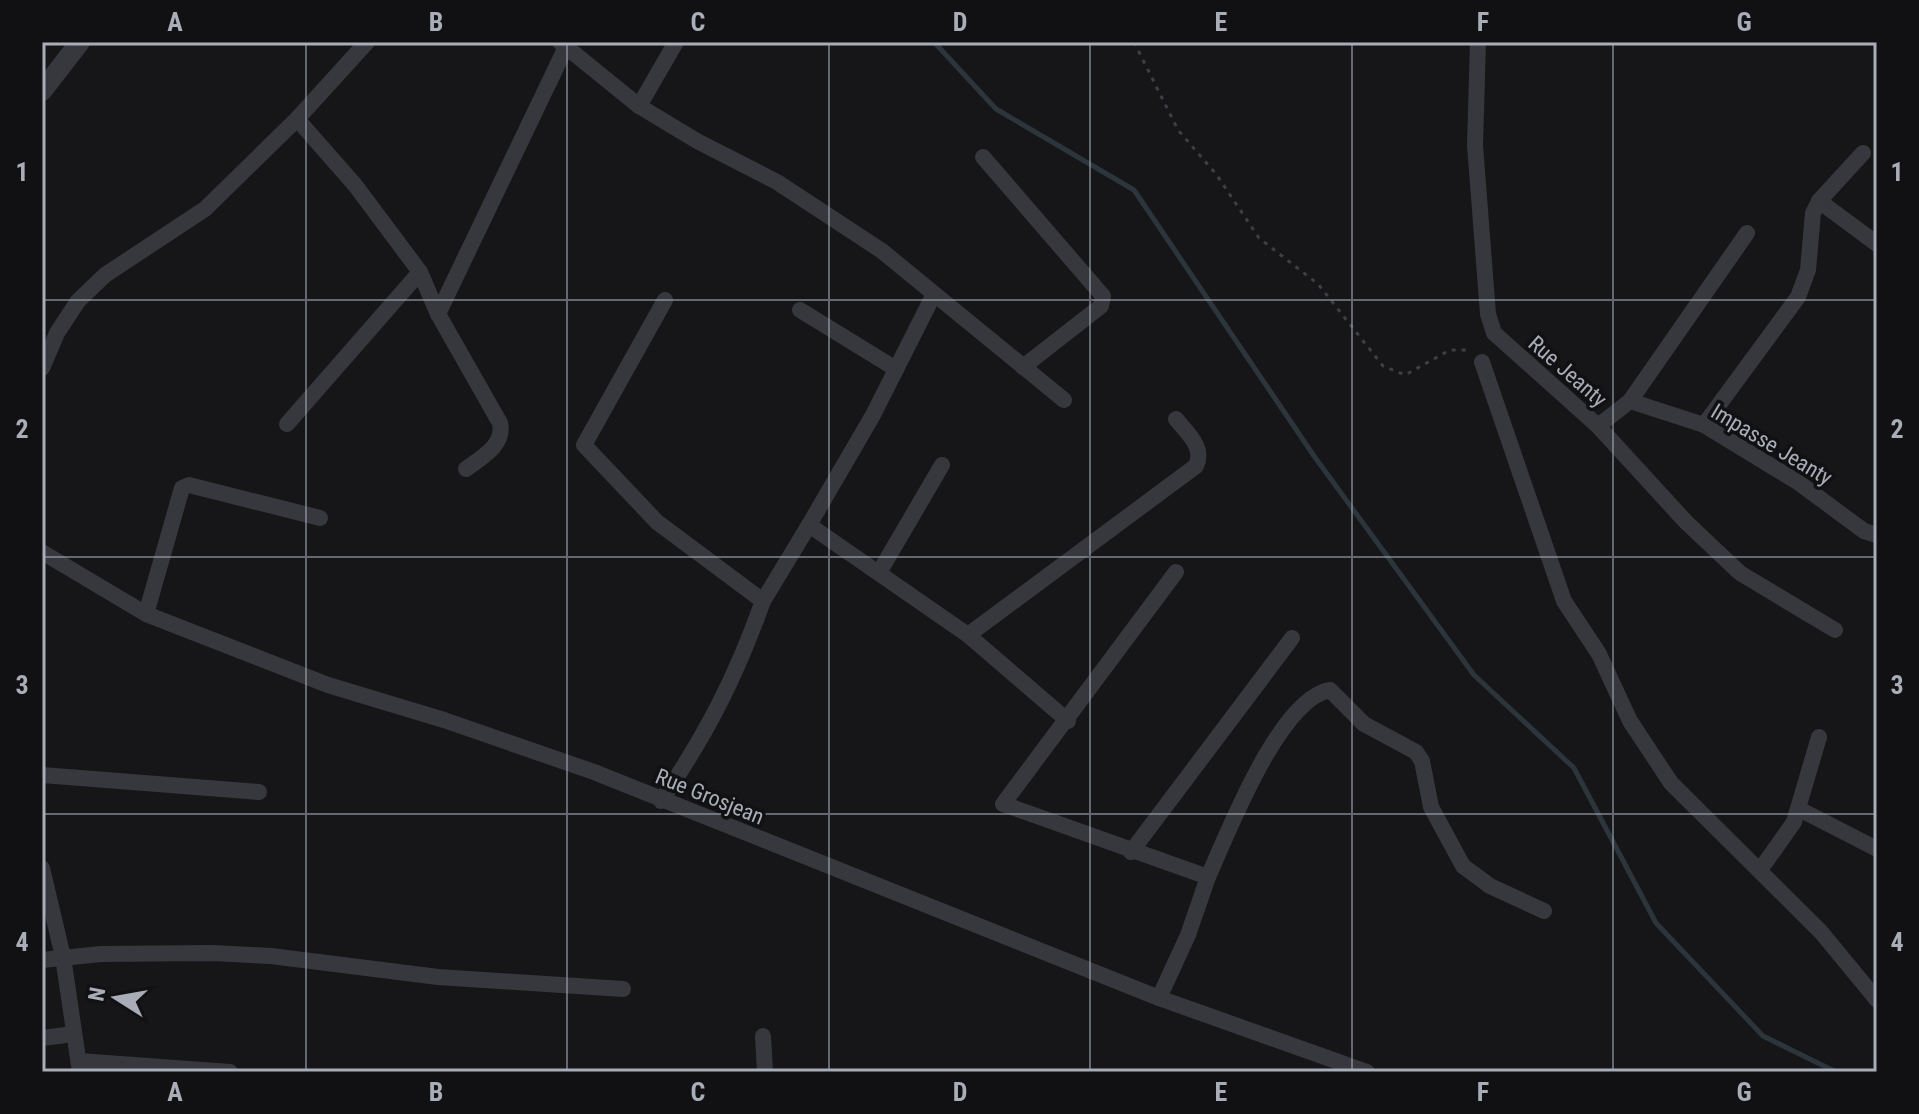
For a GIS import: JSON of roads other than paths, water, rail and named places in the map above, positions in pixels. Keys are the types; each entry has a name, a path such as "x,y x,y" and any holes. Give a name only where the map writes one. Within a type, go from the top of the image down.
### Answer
{"street":[{"path":"42,91 80,42"},
{"path":"42,368 57,333 78,301 105,275 205,209 297,119 367,42"},
{"path":"639,106 676,42"},
{"name":"Rue Jeanty","path":"1478,42 1475,145 1488,314 1502,344 1598,426 1686,522 1740,573 1835,630"},
{"path":"438,314 563,44 639,106 697,141 777,182 882,251 1064,400"},
{"path":"297,119 355,185 420,272 438,314 500,423 500,438 466,469"},
{"path":"1704,425 1798,297 1808,270 1811,222 1819,201 1863,153"},
{"path":"983,157 1103,296 1101,306 1023,367"},
{"path":"1819,201 1877,244"},
{"path":"1598,426 1630,401 1747,233"},
{"path":"287,424 420,272"},
{"path":"661,801 705,736 742,658 763,601 896,369 934,294"},
{"path":"665,300 584,445 657,522 763,601"},
{"path":"800,310 896,369"},
{"path":"1482,362 1564,601 1599,654 1630,721 1671,783 1821,932 1877,1000"},
{"name":"Impasse Jeanty","path":"1630,401 1704,425 1799,483 1864,531 1877,535"},
{"path":"968,635 1196,466 1199,459 1196,445 1176,419"},
{"path":"880,571 942,465"},
{"path":"146,614 182,488 189,485 320,518"},
{"path":"809,525 880,571 968,635 1068,721"},
{"name":"Rue Grosjean","path":"42,552 146,614 328,685 544,754 1159,998 1367,1072"},
{"path":"1176,572 1068,721 1003,804 1208,877"},
{"path":"1131,852 1292,638"},
{"path":"1159,998 1188,935 1208,877 1272,740 1306,704 1330,690 1364,724 1416,752 1422,761 1431,807 1463,866 1490,886 1544,911"},
{"path":"1760,870 1782,843 1799,809 1819,737"},
{"path":"42,775 259,792"},
{"path":"1799,809 1877,849"},
{"path":"42,868 63,957 79,1066 230,1072"},
{"path":"42,960 155,952 271,956 438,977 623,989"},
{"path":"42,1038 74,1034"},
{"path":"763,1036 765,1072"}],"waterway":[{"path":"934,42 996,109 1134,190 1314,456 1474,675 1574,768 1656,923 1763,1036 1836,1072"}]}
